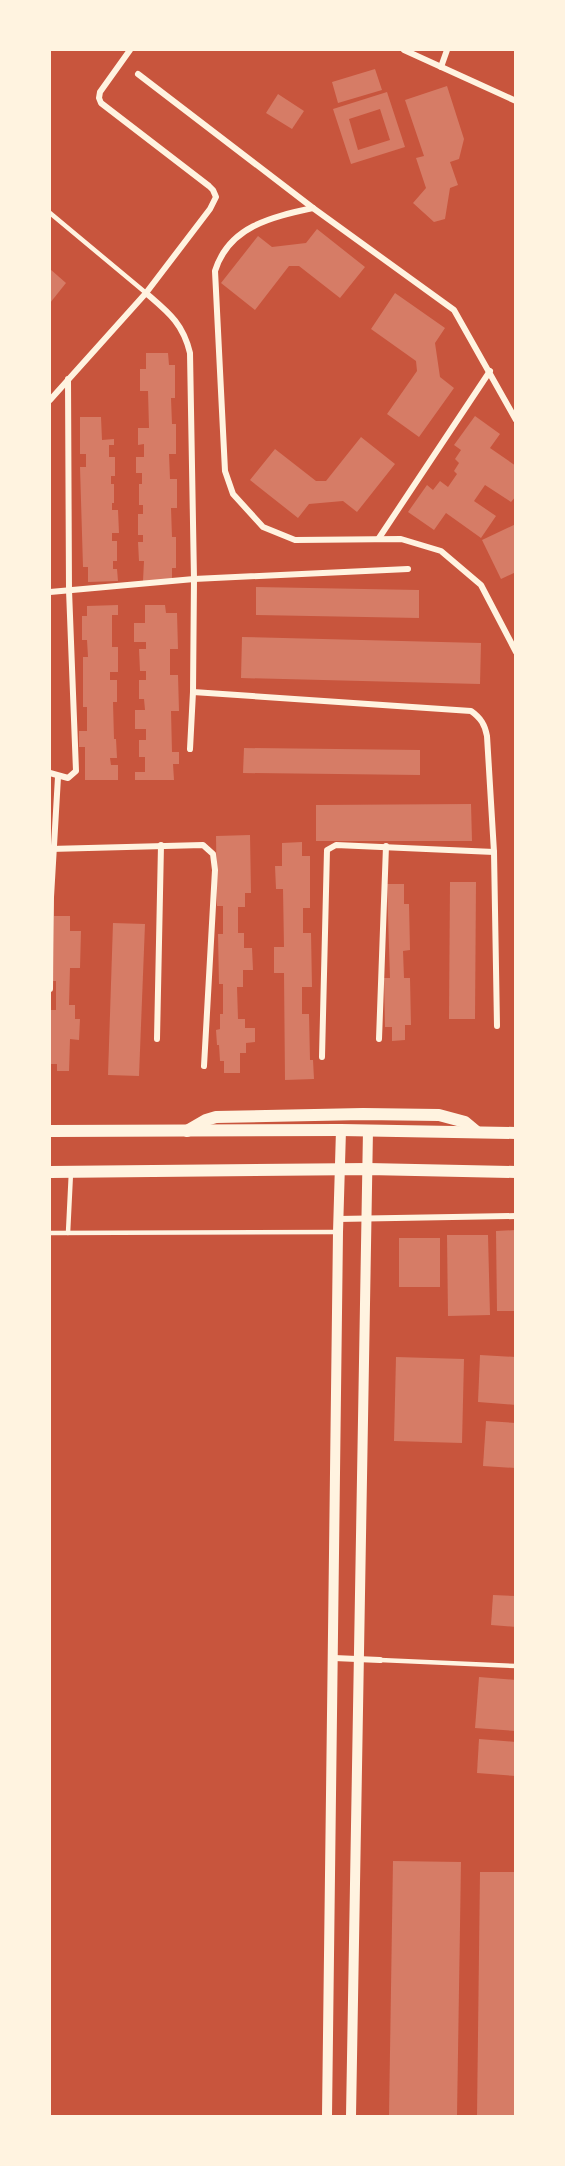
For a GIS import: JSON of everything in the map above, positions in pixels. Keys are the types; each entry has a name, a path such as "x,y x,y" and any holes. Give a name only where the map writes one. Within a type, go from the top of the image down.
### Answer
{"main road":[{"path":"186,1131 216,1117 363,1114 439,1115 465,1122 477,1132"},
{"path":"50,1131 516,1132"},
{"path":"50,1172 368,1169 516,1172"}],"street":[{"path":"50,400 146,293 210,209 216,197 209,186 101,103 100,92 130,50"},
{"path":"404,50 516,101"},
{"path":"441,67 447,50"},
{"path":"138,74 313,208 454,310 516,420"},
{"path":"313,208 273,217 246,228 220,257 215,271 225,471 233,494 263,528 296,540 400,539 441,551 481,585 516,652"},
{"path":"146,293 173,316 186,336 190,353 194,579 190,749"},
{"path":"380,538 490,371"},
{"path":"50,773 68,778 76,771 69,590 68,378"},
{"path":"50,592 194,579 408,569"},
{"path":"193,692 471,711 478,716 485,725 487,736 494,852 497,1026"},
{"path":"50,989 50,897 58,777"},
{"path":"157,1039 161,845"},
{"path":"52,849 202,845 213,854 204,1066"},
{"path":"322,1057 326,853 330,847 336,845 386,846 494,852"},
{"path":"379,1039 386,846"},
{"path":"327,2116 341,1130"},
{"path":"351,2116 368,1130"},
{"path":"338,1219 516,1216"},
{"path":"334,1658 380,1660"}],"lane":[{"path":"50,213 146,293"},
{"path":"68,1233 70,1172"},
{"path":"50,1233 338,1232"},
{"path":"380,1660 516,1666"}],"building":[{"path":"375,69 382,90 338,103 332,82"},
{"path":"447,86 464,139 459,159 450,162 458,185 450,188 445,219 434,222 413,203 426,188 416,158 424,156 405,100"},
{"path":"387,92 405,147 351,164 333,109","holes":["380,109 390,140 358,150 349,119"]},
{"path":"278,94 304,111 292,129 266,113"},
{"path":"317,229 365,267 340,298 299,266 289,266 255,310 221,283 258,236 272,247 306,243"},
{"path":"50,269 66,283 50,303"},
{"path":"395,293 445,328 435,343 440,377 454,388 419,437 387,414 417,371 416,361 371,329"},
{"path":"146,353 168,353 169,365 175,365 175,398 171,398 172,424 176,424 176,454 169,454 170,479 177,479 177,508 171,508 172,537 176,537 176,568 172,568 172,581 143,581 144,561 139,561 138,542 143,542 143,535 138,535 138,514 143,514 143,505 139,505 139,484 142,484 142,473 136,473 136,457 144,457 144,444 138,445 138,428 149,428 148,391 140,391 140,369 146,369"},
{"path":"475,416 500,434 490,448 516,466 516,496 511,502 485,485 474,501 496,516 481,538 446,513 434,530 408,512 427,485 433,490 440,481 448,487 457,474 454,471 459,463 455,459 461,450 454,445"},
{"path":"80,417 101,417 102,440 114,439 114,445 109,445 109,457 115,457 115,476 111,476 111,484 114,484 112,510 118,510 119,533 112,533 112,541 117,541 117,561 113,561 113,569 117,569 118,581 88,582 88,567 83,567 80,467 86,467 86,454 80,454"},
{"path":"361,437 395,464 357,512 343,501 309,504 298,518 250,480 275,449 316,481 326,481"},
{"path":"516,524 516,572 501,579 482,540"},
{"path":"256,587 419,590 419,618 256,615"},
{"path":"118,605 118,615 112,615 112,647 118,647 118,672 110,672 110,680 117,680 117,702 113,702 117,758 110,758 111,765 118,765 118,780 85,780 85,747 79,747 79,731 87,731 87,707 83,707 83,657 88,657 87,640 82,640 82,616 87,616 87,606"},
{"path":"145,605 165,605 166,613 177,613 178,649 170,649 170,675 178,675 179,711 171,711 172,752 179,752 179,764 173,764 174,780 135,780 135,772 145,772 145,757 139,757 139,740 146,740 146,729 135,729 135,710 145,710 144,699 139,699 139,680 146,680 146,671 140,671 139,649 146,649 146,642 134,642 134,623 145,623"},
{"path":"242,637 481,643 480,684 241,678"},
{"path":"244,748 420,750 420,775 243,773"},
{"path":"471,804 472,841 316,841 316,805"},
{"path":"250,835 251,893 245,893 245,907 238,907 238,933 244,933 244,948 252,948 253,970 243,970 243,987 237,987 238,1019 245,1019 245,1028 255,1028 255,1042 246,1043 246,1053 240,1053 240,1073 224,1073 224,1061 220,1061 216,1030 220,1029 220,1014 223,1014 223,984 219,984 218,934 223,934 223,906 217,906 216,836"},
{"path":"302,842 302,856 310,856 310,908 303,908 303,933 311,933 312,987 302,987 302,1014 309,1014 310,1060 313,1060 314,1079 285,1080 284,973 274,973 274,947 284,947 283,889 276,889 275,866 282,866 282,843"},
{"path":"450,882 476,882 475,1019 449,1019"},
{"path":"387,884 404,884 404,904 409,904 410,950 403,951 404,978 410,978 411,1025 405,1025 405,1040 392,1041 392,1027 385,1027 384,978 390,978"},
{"path":"54,916 70,916 70,931 81,931 80,968 70,968 69,1005 75,1005 75,1019 80,1019 79,1040 70,1039 69,1071 57,1071 57,1064 50,1064 50,1010 56,1010 56,981 53,981"},
{"path":"113,923 145,924 139,1076 108,1075"},
{"path":"516,1230 516,1311 497,1311 496,1231"},
{"path":"447,1235 488,1235 490,1315 448,1316"},
{"path":"399,1238 440,1238 440,1287 399,1287"},
{"path":"480,1355 516,1357 516,1405 478,1402"},
{"path":"396,1357 464,1359 462,1443 394,1441"},
{"path":"486,1421 516,1423 516,1468 483,1466"},
{"path":"493,1595 516,1596 516,1627 491,1625"},
{"path":"479,1677 516,1680 516,1731 475,1728"},
{"path":"479,1739 516,1742 516,1776 477,1773"},
{"path":"393,1861 461,1862 457,2116 389,2116"},
{"path":"480,1872 516,1872 516,2116 477,2116"}]}
